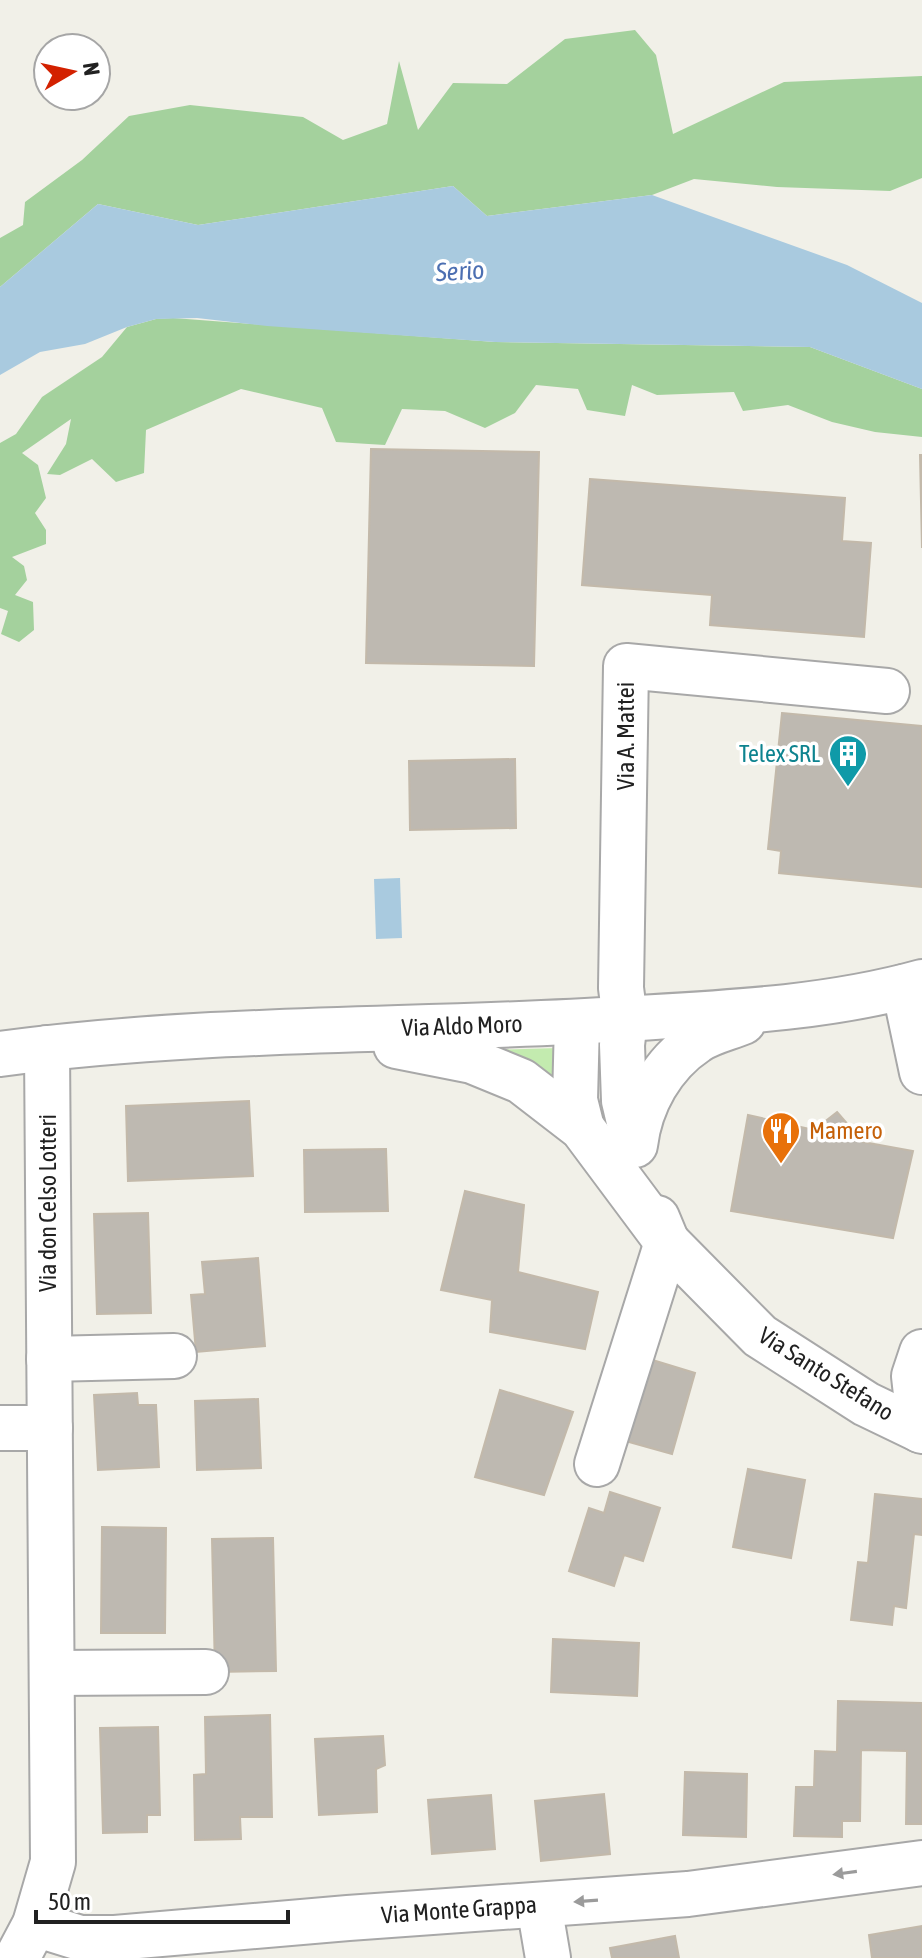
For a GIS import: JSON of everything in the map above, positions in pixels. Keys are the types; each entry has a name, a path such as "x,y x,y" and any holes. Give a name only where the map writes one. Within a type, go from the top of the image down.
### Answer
{"street":[{"name":"Via A. Mattei","path":"625,1019 621,988 626,666 887,691"},
{"name":"Via Aldo Moro","path":"0,1054 47,1048 319,1031 577,1022 779,1008 913,984"},
{"path":"913,984 922,1072"},
{"name":"Via Santo Stefano","path":"634,1143 645,1107 663,1070 698,1039 779,1008"},
{"name":"Via Santo Stefano","path":"625,1019 622,1045 624,1101 644,1189 667,1242"},
{"path":"577,1022 575,1100 582,1128"},
{"name":"Via Santo Stefano","path":"319,1031 472,1061 521,1081 582,1128 604,1153 667,1242 760,1336 857,1399 921,1430"},
{"name":"Via don Celso Lotteri","path":"26,1941 53,1862 47,1048"},
{"path":"597,1464 667,1242"},
{"path":"49,1359 174,1356"},
{"path":"857,1399 918,1364 921,1430"},
{"path":"0,1428 50,1428"},
{"path":"52,1673 206,1672"},
{"name":"Via Monte Grappa","path":"26,1941 115,1938 688,1894 922,1863"},
{"path":"539,1905 548,1958"}],"green space":[{"path":"635,30 656,55 673,134 784,82 922,76 922,178 890,191 777,187 694,179 652,195 487,216 453,186 198,225 98,204 0,287 0,238 23,225 25,202 82,160 129,116 190,105 303,117 343,140 387,124 399,61 418,130 453,83 507,84 565,39"},
{"path":"173,318 495,342 810,347 922,389 922,437 875,432 832,422 788,405 743,411 734,392 657,395 632,385 625,416 587,410 578,389 536,385 515,413 485,428 445,411 402,409 385,445 336,442 322,408 241,389 146,430 144,473 116,482 92,459 60,475 47,474 66,444 71,419 22,453 38,465 46,498 35,513 46,530 46,544 12,557 24,566 27,580 15,595 33,602 34,630 19,642 1,634 8,611 0,608 0,443 16,434 42,397 102,357 127,327"},
{"path":"559,1048 563,1095 485,1050"}],"water":[{"name":"Serio","path":"453,186 487,216 652,195 847,265 922,303 922,389 810,347 495,342 197,318 156,319 85,344 40,352 0,375 0,287 98,204 198,225"},
{"path":"400,878 402,938 376,939 374,879"}],"building":[{"path":"371,449 539,452 534,666 366,663"},
{"path":"920,455 922,455 922,548"},
{"path":"590,479 845,498 842,541 871,543 864,637 710,625 712,595 582,585"},
{"name":"Telex SRL","path":"782,713 922,726 922,887 779,873 781,851 768,849"},
{"path":"515,759 516,828 410,830 409,761"},
{"path":"249,1101 253,1176 128,1181 126,1106"},
{"path":"837,1112 863,1142 913,1151 893,1238 731,1211 748,1115 814,1130"},
{"path":"386,1149 388,1211 305,1212 304,1150"},
{"path":"465,1191 524,1205 518,1272 598,1292 585,1349 490,1332 492,1300 441,1290"},
{"path":"148,1213 151,1313 97,1314 94,1214"},
{"path":"258,1258 265,1346 196,1352 191,1295 205,1294 202,1262"},
{"path":"646,1358 695,1373 672,1454 622,1440"},
{"path":"500,1390 573,1412 544,1495 475,1477"},
{"path":"137,1393 138,1405 156,1405 159,1467 98,1470 94,1395"},
{"path":"258,1399 261,1468 197,1470 195,1401"},
{"path":"748,1469 805,1480 791,1558 733,1547"},
{"path":"610,1492 660,1508 643,1561 624,1555 614,1586 569,1571 589,1508 604,1513"},
{"path":"875,1494 922,1499 922,1535 914,1534 906,1608 894,1606 892,1625 851,1620 858,1562 868,1563"},
{"path":"102,1527 166,1528 165,1633 101,1633"},
{"path":"273,1538 276,1671 215,1672 212,1539"},
{"path":"553,1639 639,1643 637,1696 551,1692"},
{"path":"838,1701 922,1703 922,1824 906,1824 907,1751 861,1750 860,1821 842,1821 842,1837 794,1836 796,1787 814,1787 815,1751 837,1752"},
{"path":"270,1715 272,1817 240,1817 241,1839 195,1840 194,1775 206,1774 205,1717"},
{"path":"158,1727 160,1815 147,1815 147,1832 103,1833 100,1728"},
{"path":"383,1736 385,1765 376,1769 377,1812 319,1815 315,1739"},
{"path":"685,1772 747,1774 746,1837 683,1835"},
{"path":"604,1794 610,1854 541,1861 535,1801"},
{"path":"491,1795 495,1849 432,1854 428,1800"},
{"path":"922,1926 922,1958 872,1958 869,1935"},
{"path":"675,1936 679,1958 612,1958 610,1948"}],"place":[{"name":"Telex SRL","path":"848,788"},
{"name":"Mamero","path":"781,1165"}]}
